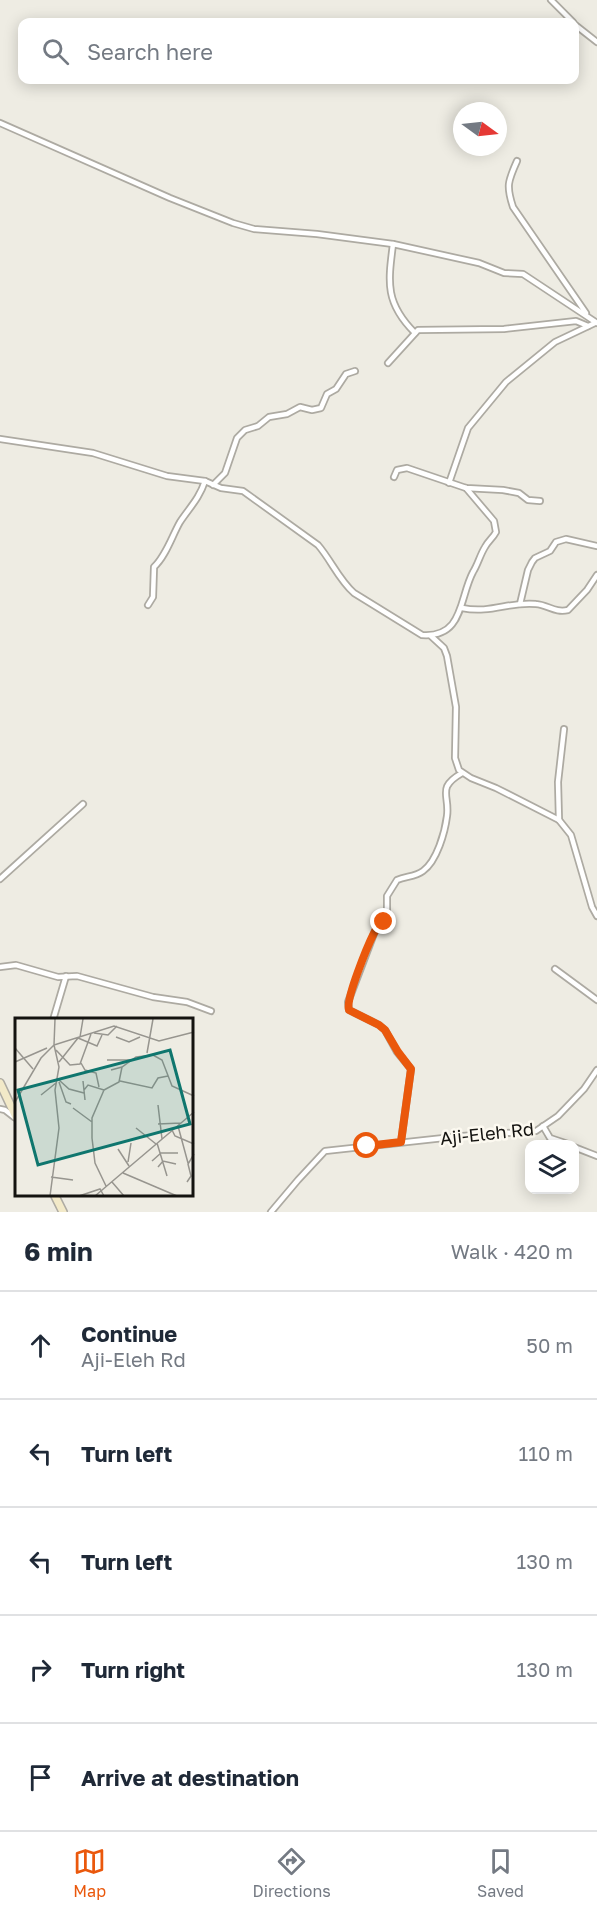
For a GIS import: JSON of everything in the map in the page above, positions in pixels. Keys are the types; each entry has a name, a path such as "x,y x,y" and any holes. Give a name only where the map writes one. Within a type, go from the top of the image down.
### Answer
{"main road":[{"path":"0,1083 15,1116"},
{"path":"56,1197 63,1212"}],"street":[{"path":"550,0 569,18"},
{"path":"579,27 597,42"},
{"path":"0,123 170,198 233,223 254,229 393,244 479,263 504,273 523,274 596,323"},
{"path":"517,161 509,178 507,189 513,207 589,318"},
{"path":"393,244 389,276 391,298 408,326 415,333"},
{"path":"388,363 418,330 504,329 570,321 582,322 588,326"},
{"path":"449,483 468,428 506,382 555,342 596,323"},
{"path":"213,485 225,473 237,438 245,430 258,426 269,417 287,414 300,407 312,410 321,408 327,394 336,389 346,374 355,371"},
{"path":"0,439 93,453 167,476 205,481 213,485 243,491 318,545 347,587 354,593 422,635 431,636 446,630 461,612 484,547 496,532 494,521 466,488"},
{"path":"394,477 397,470 407,468 466,488 512,492 528,500 540,501"},
{"path":"148,605 153,597 154,567 161,559 181,520 200,496 205,481"},
{"path":"520,604 532,562 535,558 550,551 556,542 566,540 597,546"},
{"path":"462,608 486,610 520,604 535,604 553,610 568,610 588,590 597,575"},
{"path":"431,636 444,648 447,656 456,707 455,758 457,766 462,773 560,820 571,835 592,907 597,916"},
{"path":"560,820 558,782 564,729"},
{"path":"401,1142 411,1069 385,1030 349,1010 348,1002 375,931 387,917 388,892 397,880 423,872 433,860 447,818 446,788 453,778 462,773"},
{"path":"0,879 83,804"},
{"path":"592,907 597,901"},
{"path":"0,967 16,965 57,977 77,976 153,997 187,1002 211,1011"},
{"path":"555,969 597,1000"},
{"path":"54,1018 66,976"},
{"name":"Aji-Eleh Rd","path":"271,1212 326,1151 401,1142 536,1131 558,1116 584,1089 597,1070"},
{"path":"0,1109 15,1117"},
{"path":"543,1126 550,1138 556,1140"},
{"path":"579,1149 597,1156"}],"route":[{"path":"367,1146 401,1142 411,1069 385,1030 358,1016 347,1006 375,931 384,922"}]}
